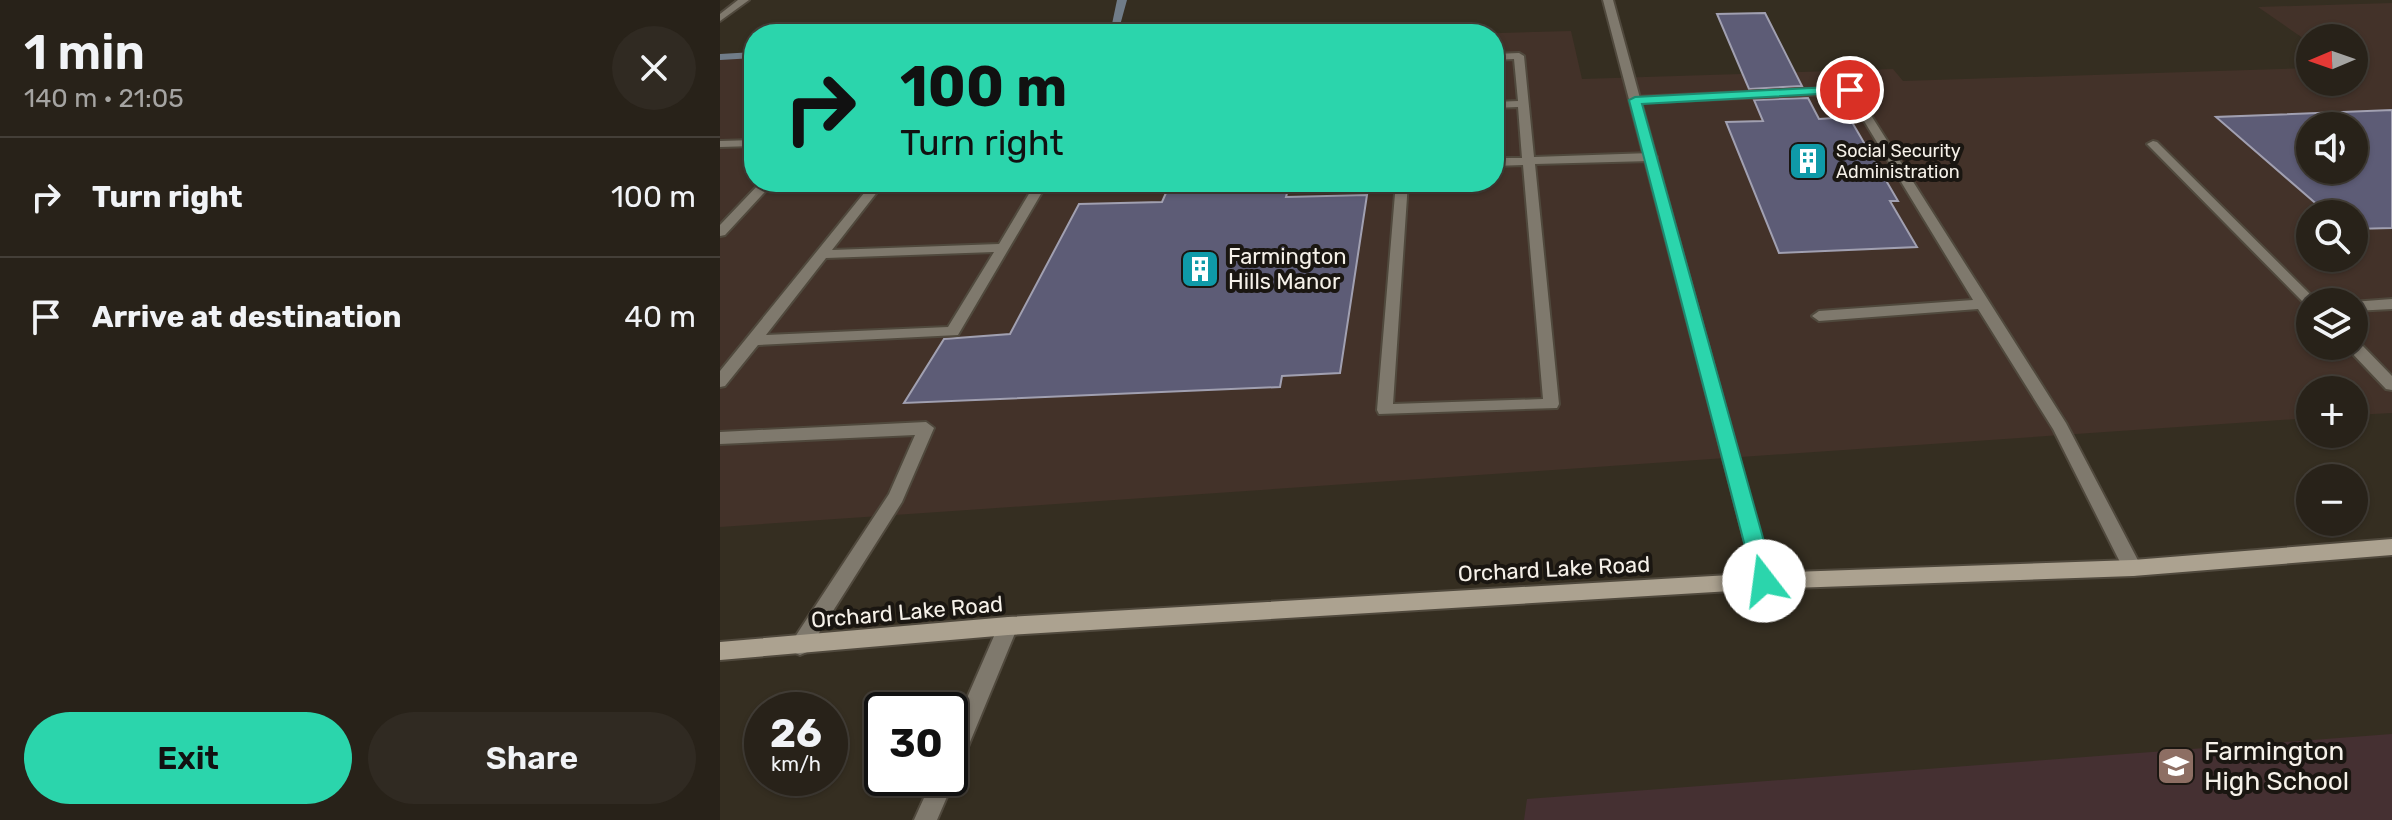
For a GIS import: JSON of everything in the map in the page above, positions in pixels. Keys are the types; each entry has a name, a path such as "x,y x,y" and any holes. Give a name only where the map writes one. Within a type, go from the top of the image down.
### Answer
{"main road":[{"name":"Orchard Lake Road","path":"720,651 1008,626 1764,581 2133,568 2392,547"}],"street":[{"path":"720,18 744,0"},
{"path":"1608,0 1764,581"},
{"path":"1401,192 1385,410 1551,404 1519,56 1504,57"},
{"path":"1635,100 1850,90 2060,427 2133,568"},
{"path":"1504,105 1524,104"},
{"path":"720,144 744,143"},
{"path":"2153,144 2297,288"},
{"path":"1504,162 1651,157"},
{"path":"720,232 758,192"},
{"path":"720,382 871,192"},
{"path":"753,340 953,332 1036,192"},
{"path":"822,254 1003,248"},
{"path":"1819,316 1982,304"},
{"path":"2368,305 2392,304"},
{"path":"2368,360 2392,385"},
{"path":"720,438 926,428 896,497 800,646"},
{"path":"968,720 1008,626"},
{"path":"925,820 936,796"}],"shaded area":[{"path":"2392,3 2392,413 2368,414 2368,376 2296,376 2296,419 720,527 720,56 744,55 744,192 1504,192 1504,33 1571,31 1582,79 1893,69 1903,81 2296,68 2296,96 2368,96 2368,24 2296,24 2296,33 2258,7"},
{"name":"Farmington High School","path":"2392,734 2392,820 1524,820 1527,799"}],"building":[{"path":"1765,13 1802,86 1749,89 1717,14"},
{"name":"Social Security Administration","path":"1808,98 1819,119 1849,117 1898,201 1890,201 1917,247 1779,253 1726,122 1763,121 1754,100"},
{"path":"2392,110 2392,228 2368,229 2368,200 2312,200 2216,117 2296,114 2296,184 2368,184 2368,112 2342,112"},
{"name":"Farmington Hills Manor","path":"1166,192 1287,192 1286,197 1367,195 1340,373 1282,376 1280,387 904,403 944,339 1010,334 1079,204 1162,202"}],"waterway":[{"path":"1117,24 1122,0"},
{"path":"720,57 744,56"}],"place":[{"name":"Social Security Administration","path":"1808,161"},
{"name":"Farmington Hills Manor","path":"1200,269"},
{"name":"Farmington High School","path":"2176,766"}],"route":[{"path":"1764,581 1635,100 1850,90"}]}
